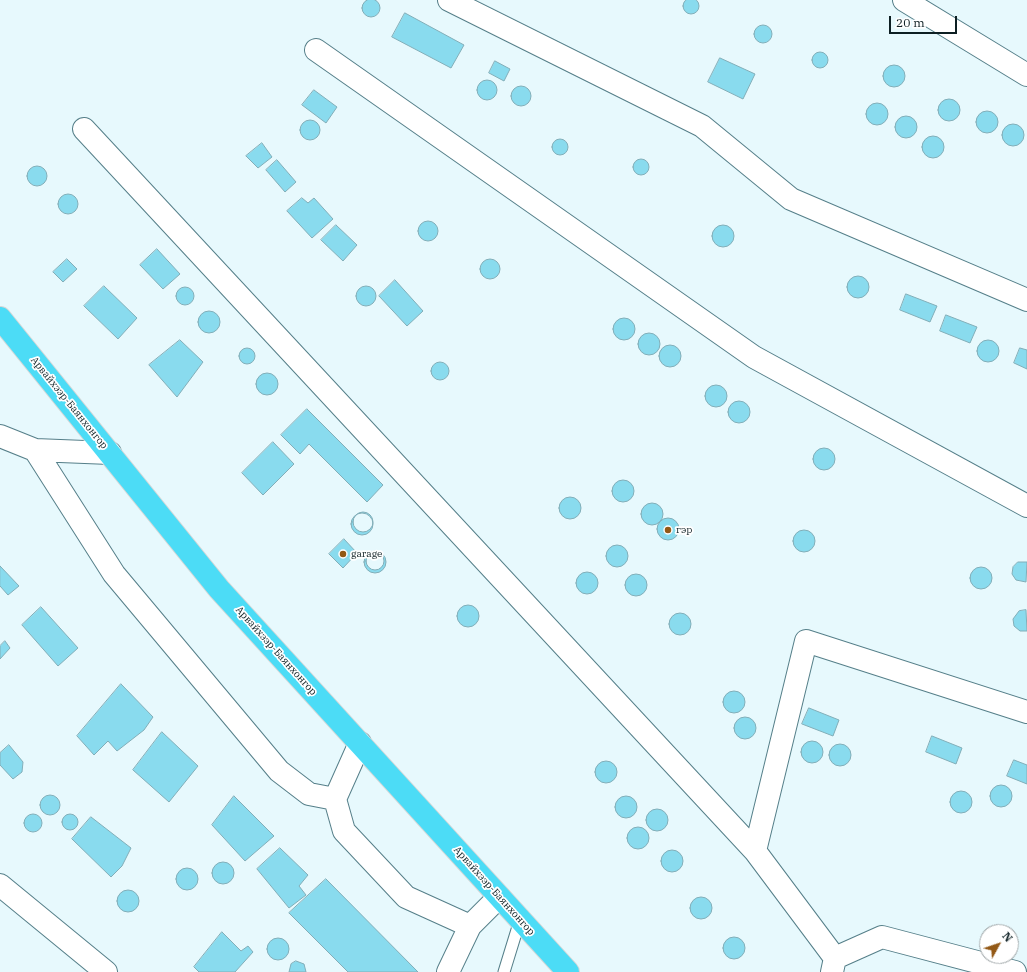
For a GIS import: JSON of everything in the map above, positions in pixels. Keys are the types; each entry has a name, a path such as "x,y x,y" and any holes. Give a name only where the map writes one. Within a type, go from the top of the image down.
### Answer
{"highway":[{"name":"Арвайхээр-Баянхонгор","path":"0,318 219,589 568,972"}],"street":[{"path":"449,0 702,126 791,199 1027,300"},
{"path":"904,0 1027,75"},
{"path":"316,50 754,357 1027,506"},
{"path":"84,129 756,851 834,965 882,937 1015,972"},
{"path":"0,436 35,450 110,453"},
{"path":"35,450 114,574 279,770 310,794 335,799"},
{"path":"756,851 806,641 1027,712"},
{"path":"360,743 335,799 344,831 406,897 470,926"},
{"path":"0,885 106,972"},
{"path":"448,972 470,926 499,897"}],"lane":[{"path":"504,972 520,920"}],"building":[{"path":"691,-2 698,3 699,6 694,13 691,14 684,9 683,6 688,-1"},
{"path":"371,-1 377,2 380,8 377,14 371,17 365,14 362,8 365,2"},
{"path":"405,13 464,45 451,68 392,37"},
{"path":"763,25 769,28 772,34 769,40 763,43 757,40 754,34 757,28"},
{"path":"817,52 823,52 828,57 826,66 823,68 817,68 812,63 812,57"},
{"path":"720,58 755,74 743,99 708,82"},
{"path":"495,61 510,69 504,81 489,73"},
{"path":"894,65 898,66 904,72 904,80 898,86 894,87 890,86 884,80 883,76 884,72 890,66"},
{"path":"487,80 494,83 497,90 494,97 487,100 480,97 477,90 480,83"},
{"path":"521,86 528,89 531,96 528,103 521,106 514,103 511,96 514,89"},
{"path":"314,90 337,107 326,123 302,105"},
{"path":"949,99 953,100 959,106 959,114 953,120 949,121 945,120 939,114 938,110 939,106 945,100"},
{"path":"877,103 881,104 887,110 887,118 881,124 877,125 873,124 867,118 866,114 867,110 873,104"},
{"path":"987,111 991,112 997,118 997,126 991,132 987,133 983,132 977,126 976,122 977,118 983,112"},
{"path":"906,116 910,117 916,123 916,131 910,137 906,138 902,137 896,131 895,127 896,123 902,117"},
{"path":"310,120 317,123 320,130 317,137 310,140 303,137 300,130 303,123"},
{"path":"1013,124 1017,125 1023,131 1023,139 1017,145 1013,146 1009,145 1003,139 1002,135 1003,131 1009,125"},
{"path":"933,136 937,137 943,143 943,151 937,157 933,158 929,157 923,151 922,147 923,143 929,137"},
{"path":"557,139 563,139 568,144 566,153 563,155 557,155 552,150 552,144"},
{"path":"262,143 272,157 258,168 246,156"},
{"path":"641,159 647,161 649,167 647,173 641,175 635,173 633,167 635,161"},
{"path":"277,160 296,182 285,192 266,170"},
{"path":"37,166 44,169 47,176 44,183 37,186 30,183 27,176 30,169"},
{"path":"68,194 75,197 78,204 75,211 68,214 61,211 58,204 61,197"},
{"path":"302,198 308,203 314,198 333,219 312,238 287,211"},
{"path":"428,221 435,224 438,231 435,238 428,241 421,238 418,231 421,224"},
{"path":"336,225 357,245 343,261 321,240"},
{"path":"723,225 727,226 733,232 733,240 727,246 723,247 719,246 713,240 712,236 713,232 719,226"},
{"path":"157,249 180,274 163,289 140,265"},
{"path":"67,259 77,269 63,282 53,272"},
{"path":"486,259 494,259 500,265 500,273 494,279 486,279 480,273 480,265"},
{"path":"858,276 862,277 868,283 868,291 862,297 858,298 854,297 848,291 847,287 848,283 854,277"},
{"path":"395,280 423,311 407,326 379,296"},
{"path":"104,286 137,318 118,339 84,306"},
{"path":"366,286 373,289 376,296 373,303 366,306 359,303 356,296 359,289"},
{"path":"185,287 191,290 194,296 191,302 185,305 179,302 176,296 179,290"},
{"path":"906,294 937,306 930,322 900,310"},
{"path":"209,311 217,314 220,322 217,330 209,333 201,330 198,322 201,314"},
{"path":"946,315 977,327 970,343 940,331"},
{"path":"624,318 628,319 634,325 634,333 628,339 624,340 620,339 614,333 613,329 614,325 620,319"},
{"path":"649,333 653,334 659,340 659,348 653,354 649,355 645,354 639,348 638,344 639,340 645,334"},
{"path":"180,340 203,362 177,397 149,365"},
{"path":"988,340 992,341 998,347 998,355 992,361 988,362 984,361 978,355 977,351 978,347 984,341"},
{"path":"670,345 674,346 680,352 680,360 674,366 670,367 666,366 660,360 659,356 660,352 666,346"},
{"path":"247,348 253,350 255,356 253,362 247,364 241,362 239,356 241,350"},
{"path":"1020,348 1027,350 1027,369 1014,363"},
{"path":"436,362 444,362 449,367 447,378 444,380 436,380 431,375 431,367"},
{"path":"267,373 275,376 278,384 275,392 267,395 259,392 256,384 259,376"},
{"path":"716,385 720,386 726,392 726,400 720,406 716,407 712,406 706,400 705,396 706,392 712,386"},
{"path":"739,401 743,402 749,408 749,416 743,422 739,423 735,422 729,416 728,412 729,408 735,402"},
{"path":"307,409 383,485 367,502 309,444 300,454 281,435"},
{"path":"273,442 294,464 263,495 242,473"},
{"path":"824,448 832,451 835,459 832,467 824,470 816,467 813,459 816,451"},
{"path":"623,480 627,481 633,487 633,495 627,501 623,502 619,501 613,495 612,491 613,487 619,481"},
{"path":"570,497 574,498 580,504 580,512 574,518 570,519 566,518 560,512 559,508 560,504 566,498"},
{"name":"гэр","path":"652,503 656,504 662,510 662,518 656,524 652,525 648,524 642,518 641,514 642,510 648,504"},
{"path":"363,512 370,515 373,522 370,529 363,532 356,529 353,522 356,515"},
{"path":"362,513 366,514 372,520 372,528 366,534 362,535 358,534 352,528 351,524 352,520 358,514"},
{"name":"гэр","path":"668,518 676,521 679,529 676,537 668,540 660,537 657,529 660,521"},
{"path":"804,530 808,531 814,537 814,545 808,551 804,552 800,551 794,545 793,541 794,537 800,531"},
{"name":"garage","path":"344,539 357,553 343,568 329,554"},
{"path":"617,545 621,546 627,552 627,560 621,566 617,567 613,566 607,560 606,556 607,552 613,546"},
{"path":"375,551 379,552 385,558 385,566 379,572 375,573 371,572 365,566 364,562 365,558 371,552"},
{"path":"375,552 379,553 383,557 383,565 379,569 375,570 371,569 367,565 366,561 367,557 371,553"},
{"path":"1018,562 1027,562 1026,582 1016,580 1012,574 1013,567"},
{"path":"0,566 19,586 8,595 0,586"},
{"path":"981,567 985,568 991,574 991,582 985,588 981,589 977,588 971,582 970,578 971,574 977,568"},
{"path":"587,572 591,573 597,579 597,587 591,593 587,594 583,593 577,587 576,583 577,579 583,573"},
{"path":"636,574 644,577 647,585 644,593 636,596 628,593 625,585 628,577"},
{"path":"468,605 472,606 478,612 478,620 472,626 468,627 464,626 458,620 457,616 458,612 464,606"},
{"path":"41,607 78,648 58,666 22,625"},
{"path":"1026,610 1027,631 1020,631 1014,626 1013,619 1019,611"},
{"path":"680,613 684,614 690,620 690,628 684,634 680,635 676,634 670,628 669,624 670,620 676,614"},
{"path":"5,641 10,648 0,659 0,646"},
{"path":"121,684 153,717 144,730 117,751 108,741 94,755 77,736"},
{"path":"734,691 738,692 744,698 744,706 738,712 734,713 730,712 724,706 723,702 724,698 730,692"},
{"path":"809,708 839,720 833,736 802,724"},
{"path":"745,717 749,718 755,724 755,732 749,738 745,739 741,738 735,732 734,728 735,724 741,718"},
{"path":"162,732 198,766 169,802 133,770"},
{"path":"932,736 962,748 956,764 926,752"},
{"path":"812,741 820,744 823,752 820,760 812,763 804,760 801,752 804,744"},
{"path":"840,744 844,745 850,751 850,759 844,765 840,766 836,765 830,759 829,755 830,751 836,745"},
{"path":"9,745 23,762 22,772 13,779 0,765 0,753"},
{"path":"1014,760 1027,765 1027,784 1007,776"},
{"path":"606,761 610,762 616,768 616,776 610,782 606,783 602,782 596,776 595,772 596,768 602,762"},
{"path":"1001,785 1009,788 1012,796 1009,804 1001,807 993,804 990,796 993,788"},
{"path":"961,791 965,792 971,798 971,806 965,812 961,813 957,812 951,806 950,802 951,798 957,792"},
{"path":"46,795 54,795 60,801 60,809 54,815 46,815 40,809 40,801"},
{"path":"234,796 274,836 245,861 212,825"},
{"path":"626,796 630,797 636,803 636,811 630,817 626,818 622,817 616,811 615,807 616,803 622,797"},
{"path":"657,809 661,810 667,816 667,824 661,830 657,831 653,830 647,824 646,820 647,816 653,810"},
{"path":"33,814 39,817 42,823 39,829 33,832 27,829 24,823 27,817"},
{"path":"67,814 73,814 78,819 76,828 73,830 67,830 62,825 62,819"},
{"path":"91,817 131,848 122,866 111,877 72,839"},
{"path":"638,827 642,828 648,834 648,842 642,848 638,849 634,848 628,842 627,838 628,834 634,828"},
{"path":"280,848 308,875 299,886 306,895 289,908 257,869"},
{"path":"672,850 676,851 682,857 682,865 676,871 672,872 668,871 662,865 661,861 662,857 668,851"},
{"path":"223,862 231,865 234,873 231,881 223,884 215,881 212,873 215,865"},
{"path":"187,868 195,871 198,879 195,887 187,890 179,887 176,879 179,871"},
{"path":"326,879 418,972 348,972 289,913"},
{"path":"128,890 136,893 139,901 136,909 128,912 120,909 117,901 120,893"},
{"path":"701,897 709,900 712,908 709,916 701,919 693,916 690,908 693,900"},
{"path":"222,932 241,951 248,946 253,952 235,972 199,972 194,967"},
{"path":"734,937 738,938 744,944 744,952 738,958 734,959 730,958 724,952 723,948 724,944 730,938"},
{"path":"278,938 286,941 289,949 286,957 278,960 270,957 267,949 270,941"},
{"path":"296,961 304,964 306,972 289,972 291,964"}],"place":[{"name":"гэр","path":"668,530"},
{"name":"garage","path":"343,554"}]}
